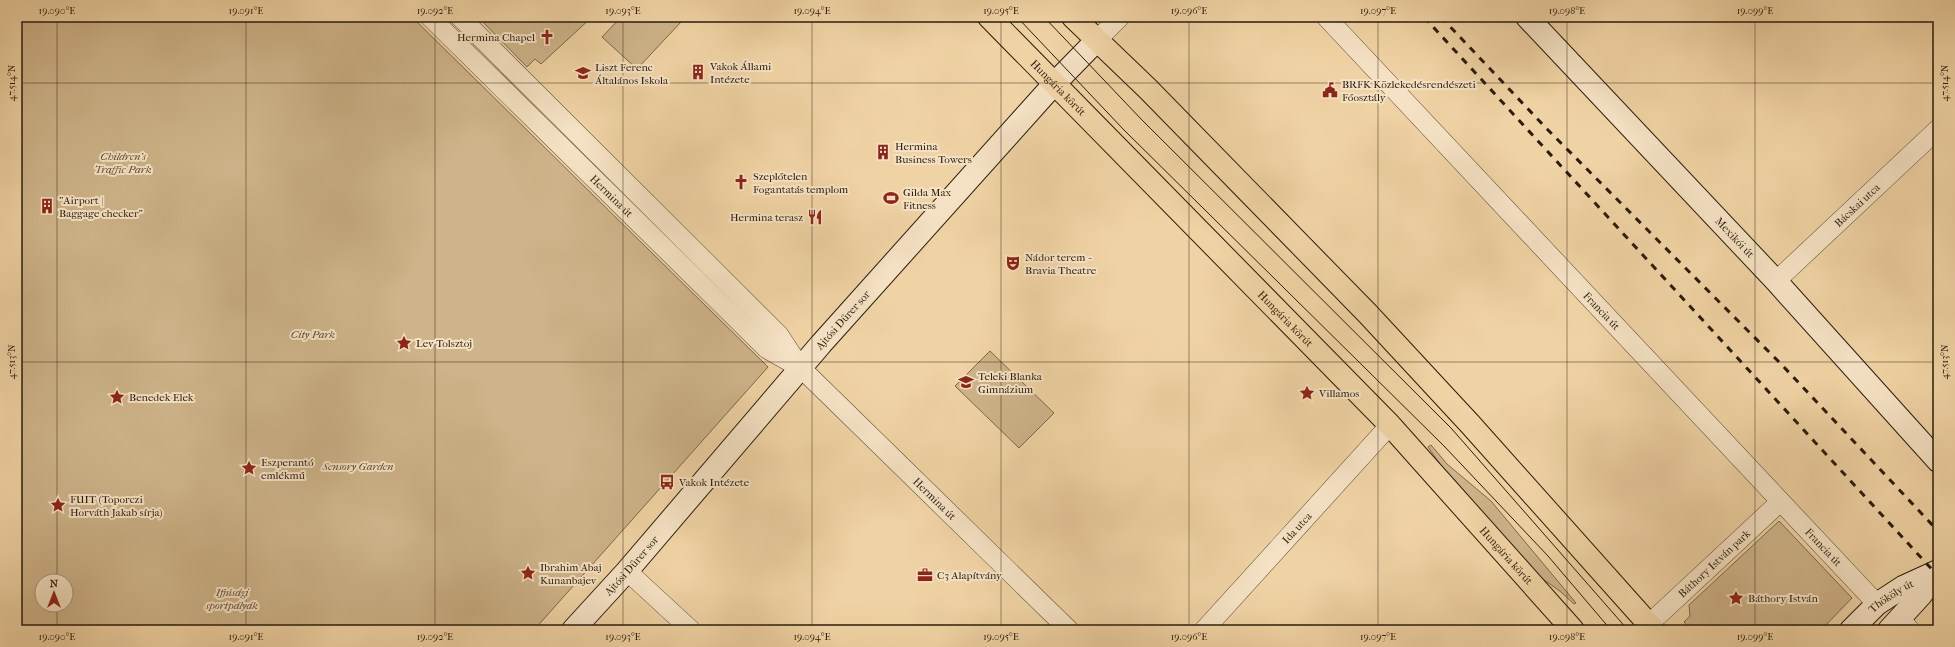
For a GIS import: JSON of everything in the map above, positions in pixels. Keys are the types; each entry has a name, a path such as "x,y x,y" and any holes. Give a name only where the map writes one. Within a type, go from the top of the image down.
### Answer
{"main road":[{"name":"Hungária körút","path":"989,17 1390,425 1573,630"},
{"path":"1073,17 1096,41 1148,89 1368,314 1470,424 1652,627"}],"street":[{"name":"Hermina út","path":"430,17 767,349 800,367"},
{"name":"Hermina út","path":"460,17 779,335 800,367 1069,630"},
{"name":"Ajtósi Dürer sor","path":"573,630 627,571 800,367 1055,83 1120,17"},
{"name":"Francia út","path":"1326,17 1877,604"},
{"name":"Mexikói út","path":"1527,17 1776,281 1938,462"},
{"name":"Bácskai utca","path":"1776,281 1938,129"},
{"name":"Ida utca","path":"1204,630 1390,425"},
{"name":"Báthory István park","path":"1652,627 1780,502"},
{"path":"627,571 691,630"},
{"name":"Thököly út","path":"1851,630 1877,604 1903,587 1938,572"},
{"name":"Thököly út","path":"1900,626 1938,572"}],"green space":[{"name":"City Park","path":"17,17 412,17 768,367 534,630 17,630"},
{"path":"478,17 592,17 541,64 535,59 527,67"},
{"path":"621,17 675,17 681,22 637,69 602,37"},
{"path":"990,351 1054,413 1019,448 955,386"},
{"path":"1431,445 1447,464 1491,501 1576,603 1574,604 1561,592 1529,569 1497,528 1451,480 1428,447"},
{"path":"1779,521 1852,598 1821,630 1691,630 1684,622 1690,616 1689,605"}],"tram line":[{"path":"1017,17 1124,130 1444,446 1548,556 1611,630"},
{"path":"1044,17 1142,120 1451,428 1628,630"}],"railway":[{"path":"1424,17 1938,576"},
{"path":"1441,17 1547,129 1782,365 1938,531"}],"place":[{"name":"Hermina Chapel","path":"547,37"},
{"name":"Vakok Állami Intézete","path":"698,72"},
{"name":"Liszt Ferenc Általános Iskola","path":"583,73"},
{"name":"BRFK Közlekedésrendészeti Főosztály","path":"1330,90"},
{"name":"Hermina Business Towers","path":"883,152"},
{"name":"Szeplőtelen Fogantatás templom","path":"741,182"},
{"name":"Gilda Max Fitness","path":"891,198"},
{"name":"\"Airport | Baggage checker\"","path":"47,206"},
{"name":"Hermina terasz","path":"815,217"},
{"name":"Nádor terem - Bravia Theatre","path":"1013,263"},
{"name":"Lev Tolsztoj","path":"404,343"},
{"name":"Teleki Blanka Gimnázium","path":"966,382"},
{"name":"Villamos","path":"1307,393"},
{"name":"Benedek Elek","path":"117,397"},
{"name":"Eszperantó emlékmű","path":"249,468"},
{"name":"Vakok Intézete","path":"667,482"},
{"name":"FUIT (Toporczi Horváth Jakab sírja)","path":"58,505"},
{"name":"Ibrahim Abaj Kunanbajev","path":"528,573"},
{"name":"C3 Alapítvány","path":"925,575"},
{"name":"Báthory István","path":"1736,598"}],"park label":[{"name":"Children's Traffic Park","path":"123,162"},
{"name":"Sensory Garden","path":"358,466"},
{"name":"Ifjúsági sportpályák","path":"232,598"}]}
